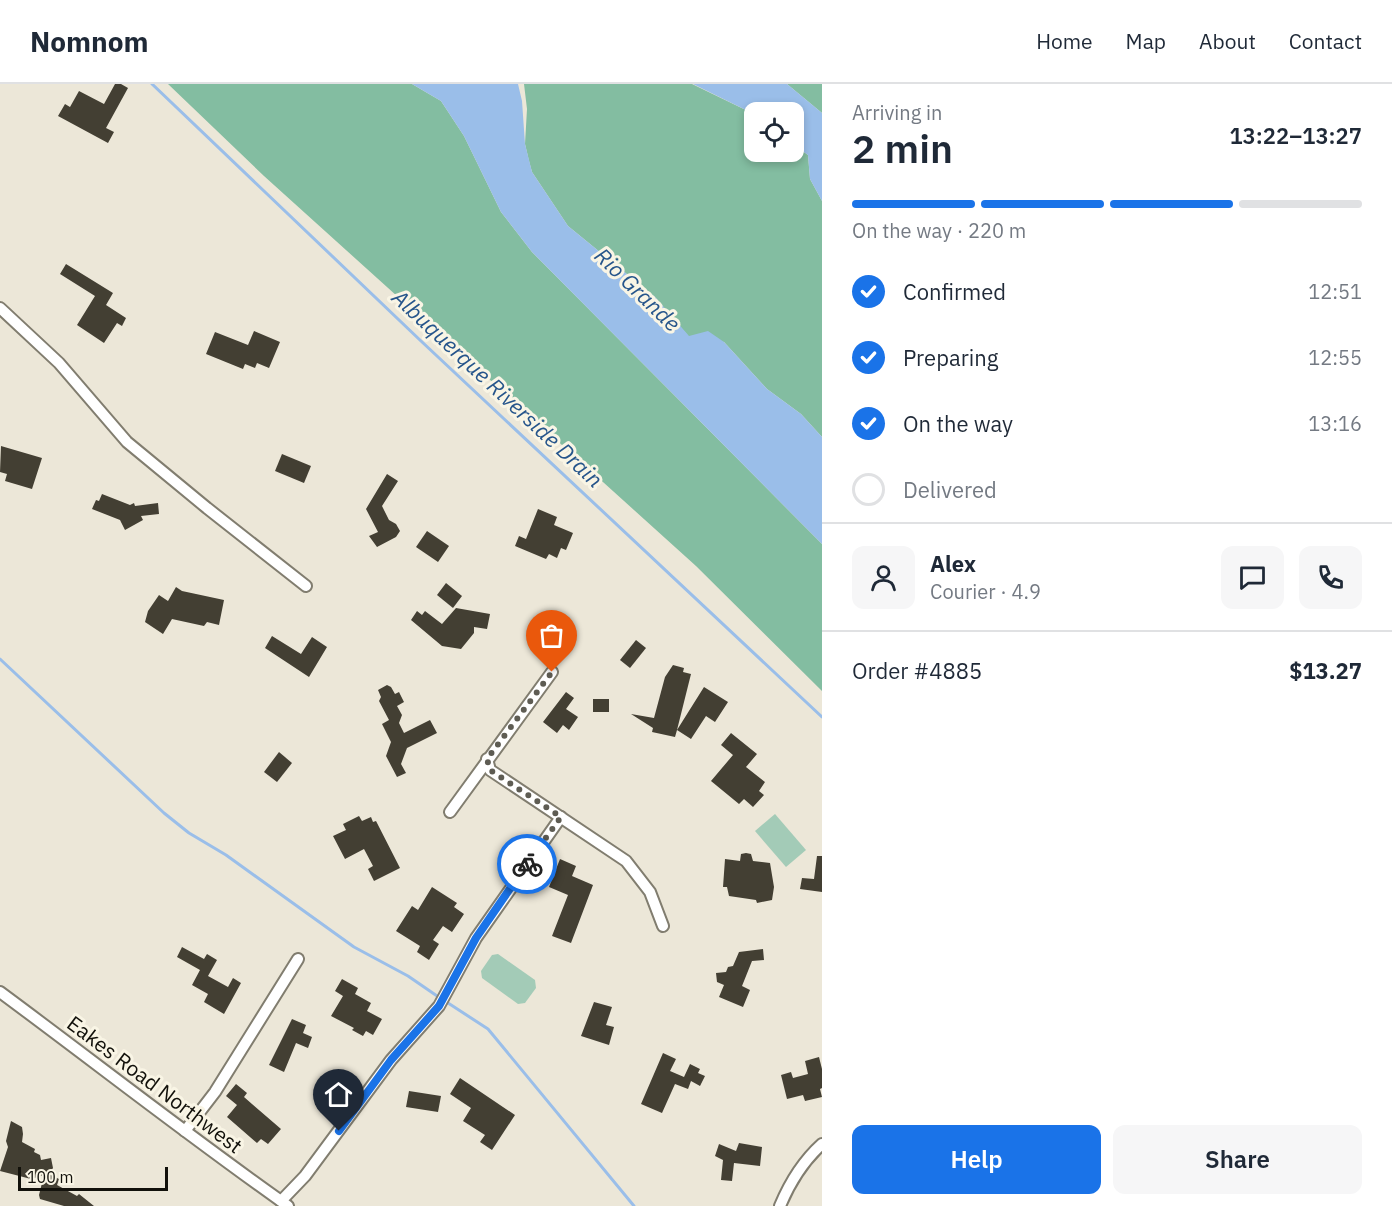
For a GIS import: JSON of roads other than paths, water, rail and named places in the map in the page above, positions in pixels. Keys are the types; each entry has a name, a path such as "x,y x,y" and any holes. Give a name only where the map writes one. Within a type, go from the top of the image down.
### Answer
{"street":[{"path":"0,308 59,363 127,442 306,586"},
{"path":"450,812 552,672"},
{"path":"487,759 490,770 626,861 650,892 663,926"},
{"path":"284,1204 391,1060 439,1006 476,938 561,817"},
{"path":"185,1131 215,1092 298,959"},
{"name":"Eakes Road Northwest","path":"0,993 284,1204"},
{"path":"780,1206 790,1180 809,1155 822,1144"}],"water":[{"name":"Rio Grande","path":"412,84 518,84 522,101 525,144 532,172 568,226 655,297 689,336 708,331 724,342 767,389 801,414 822,437 822,544 532,252 501,212 464,136 441,101"},
{"path":"693,84 787,84 822,113 822,201 810,179 808,155 804,152 804,102 744,102 744,109"}],"waterway":[{"name":"Albuquerque Riverside Drain","path":"152,84 421,341 822,717"},
{"path":"0,659 164,813 189,833 226,855 354,947 408,976 440,998"},
{"path":"445,1001 488,1029 634,1206"}]}
